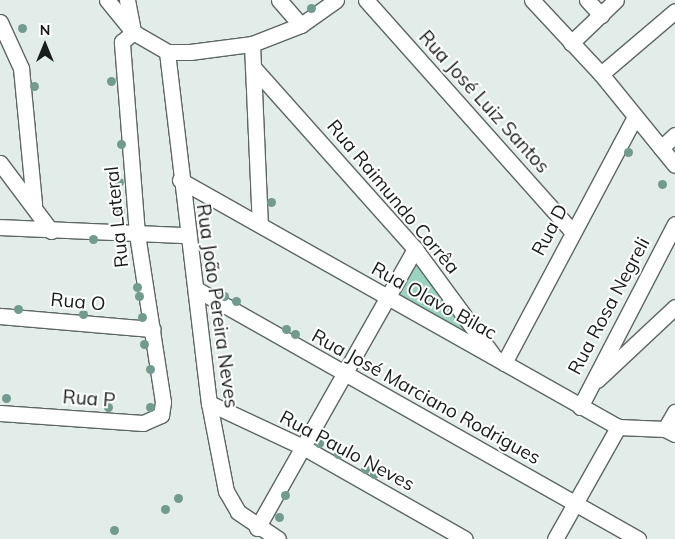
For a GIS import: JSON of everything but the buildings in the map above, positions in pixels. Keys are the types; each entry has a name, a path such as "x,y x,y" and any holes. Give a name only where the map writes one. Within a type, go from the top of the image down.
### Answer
{"street":[{"path":"106,0 133,32 167,52 252,44 301,25 336,0"},
{"path":"127,0 133,32"},
{"path":"280,0 301,25"},
{"name":"Rua José Luiz Santos","path":"366,0 571,230"},
{"path":"532,0 600,74 634,118 675,165"},
{"path":"587,0 601,15"},
{"path":"571,43 616,0"},
{"path":"600,74 675,11"},
{"path":"0,22 21,68 34,204"},
{"name":"Rua Lateral","path":"133,32 122,42 138,234 163,402"},
{"path":"252,44 260,224"},
{"name":"Rua João Pereira Neves","path":"167,52 186,235 196,289 209,403 226,491 238,512 257,528 278,539"},
{"name":"Rua Raimundo Corrêa","path":"253,67 415,249 500,360"},
{"name":"Rua D","path":"500,360 634,118"},
{"path":"661,148 675,135"},
{"path":"0,163 34,204 51,231"},
{"name":"Rua Olavo Bilac","path":"180,180 260,224 386,299 500,360 580,407 618,426 670,431"},
{"name":"Rua Rosa Negreli","path":"580,407 675,224"},
{"path":"0,227 51,231 186,235"},
{"path":"257,528 415,249"},
{"name":"Rua José Marciano Rodrigues","path":"196,289 344,375 638,539"},
{"path":"589,388 675,307"},
{"name":"Rua O","path":"0,316 152,329"},
{"name":"Rua P","path":"0,413 143,423 161,415 163,402"},
{"name":"Rua Paulo Neves","path":"209,403 303,447 465,539"},
{"path":"670,431 675,412"},
{"path":"555,539 573,502 618,426"}],"green space":[{"path":"413,260 475,337 390,297"}]}
